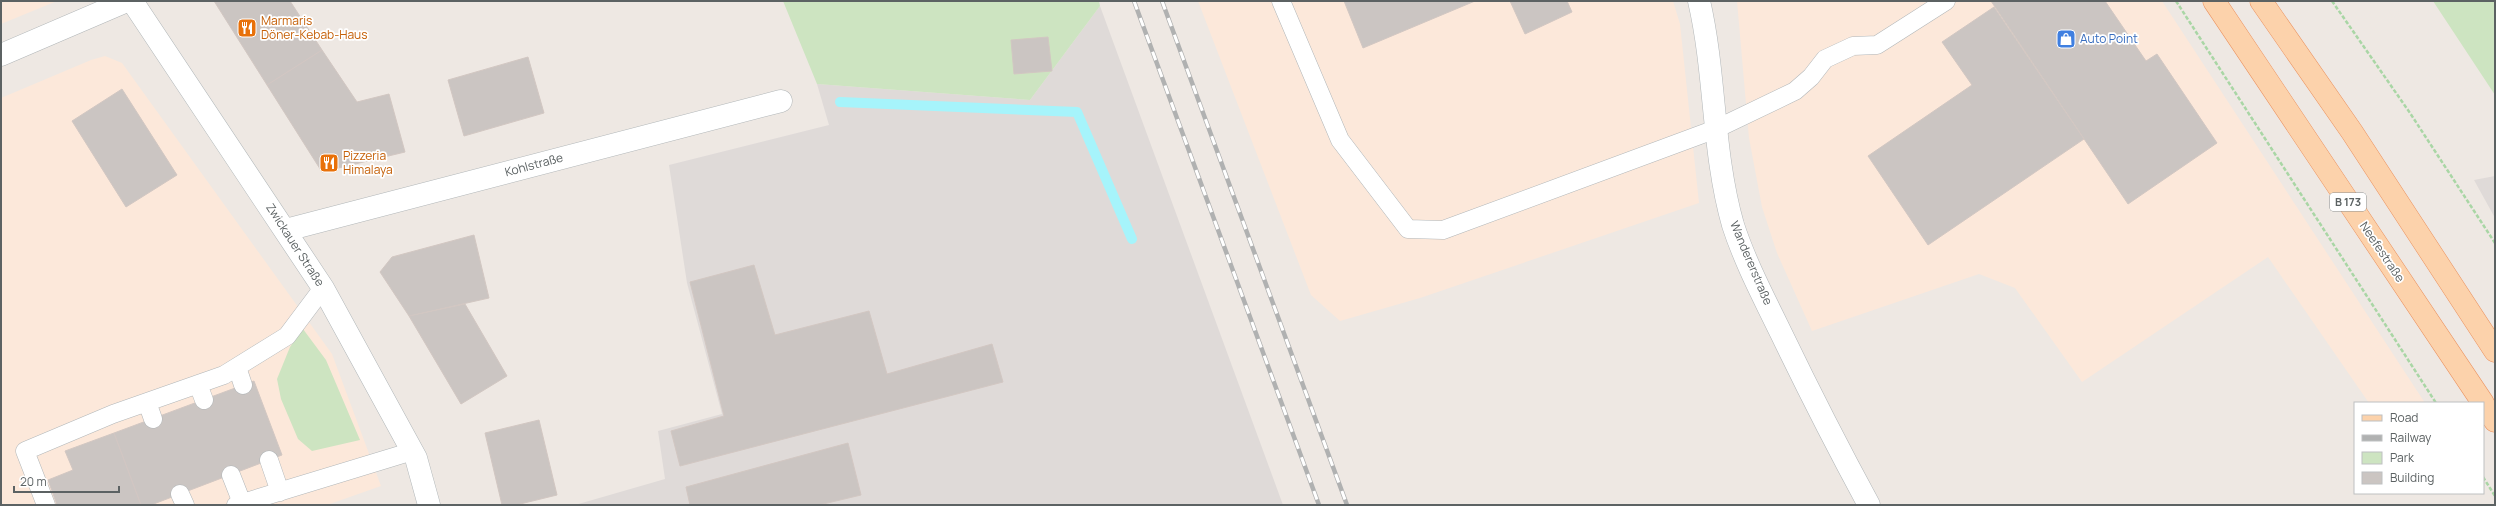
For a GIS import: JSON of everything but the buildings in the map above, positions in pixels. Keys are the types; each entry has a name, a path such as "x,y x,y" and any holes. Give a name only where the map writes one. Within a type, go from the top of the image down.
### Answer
{"main road":[{"name":"Neefestraße","path":"2214,1 2482,402"},
{"path":"2261,1 2352,132 2495,352"},
{"name":"Neefestraße","path":"2484,405 2495,422"}],"street":[{"path":"1,55 127,1"},
{"name":"Zwickauer Straße","path":"132,1 286,230 323,288 413,451 429,505"},
{"name":"Wandererstraße","path":"1699,1 1707,38 1716,129 1727,198 1734,225 1746,257 1811,393 1869,505"},
{"name":"Kohlstraße","path":"286,230 781,101"}],"lane":[{"path":"1281,1 1340,140 1408,229 1443,230 1716,129 1795,91 1811,77 1825,59 1853,46 1877,45 1946,1"},
{"path":"46,505 25,451 147,402 201,392 224,375 287,336 323,288"},
{"path":"237,367 243,385"},
{"path":"147,402 153,419"},
{"path":"231,475 238,504 413,451"},
{"path":"269,460 280,492"}],"path":[{"path":"2176,1 2435,402"},
{"path":"2332,1 2410,113 2495,243"},
{"path":"2484,479 2495,496"}],"shaded area":[{"path":"1,1 57,1 1,24"},
{"path":"1198,1 1673,1 1680,24 1699,203 1420,298 1340,321 1311,295"},
{"path":"1737,1 2162,1 2424,402 2368,402 2268,257 2082,382 2015,288 1979,274 1812,331 1777,253 1762,207 1749,138"},
{"path":"1100,6 1283,505 575,505 665,479 658,431 722,414 687,283 669,165 829,125 817,84 1030,100"},
{"path":"105,56 122,63 332,354 381,486 327,505 1,505 1,98 91,60"},
{"path":"2495,176 2495,218 2474,180"}],"green space":[{"path":"783,1 1099,1 1100,6 1030,100 817,84"},
{"path":"2433,1 2495,1 2495,95"},
{"path":"303,329 326,360 360,440 312,451 298,439 281,399 277,379 290,347"}],"waterway":[{"path":"840,102 1077,112 1132,239"}],"railway":[{"path":"1134,1 1319,505"},
{"path":"1162,1 1347,505"}],"place":[{"name":"Marmaris Döner-Kebab-Haus","path":"247,28"},
{"name":"Auto Point","path":"2066,39"},
{"name":"Pizzeria Himalaya","path":"329,163"}]}
